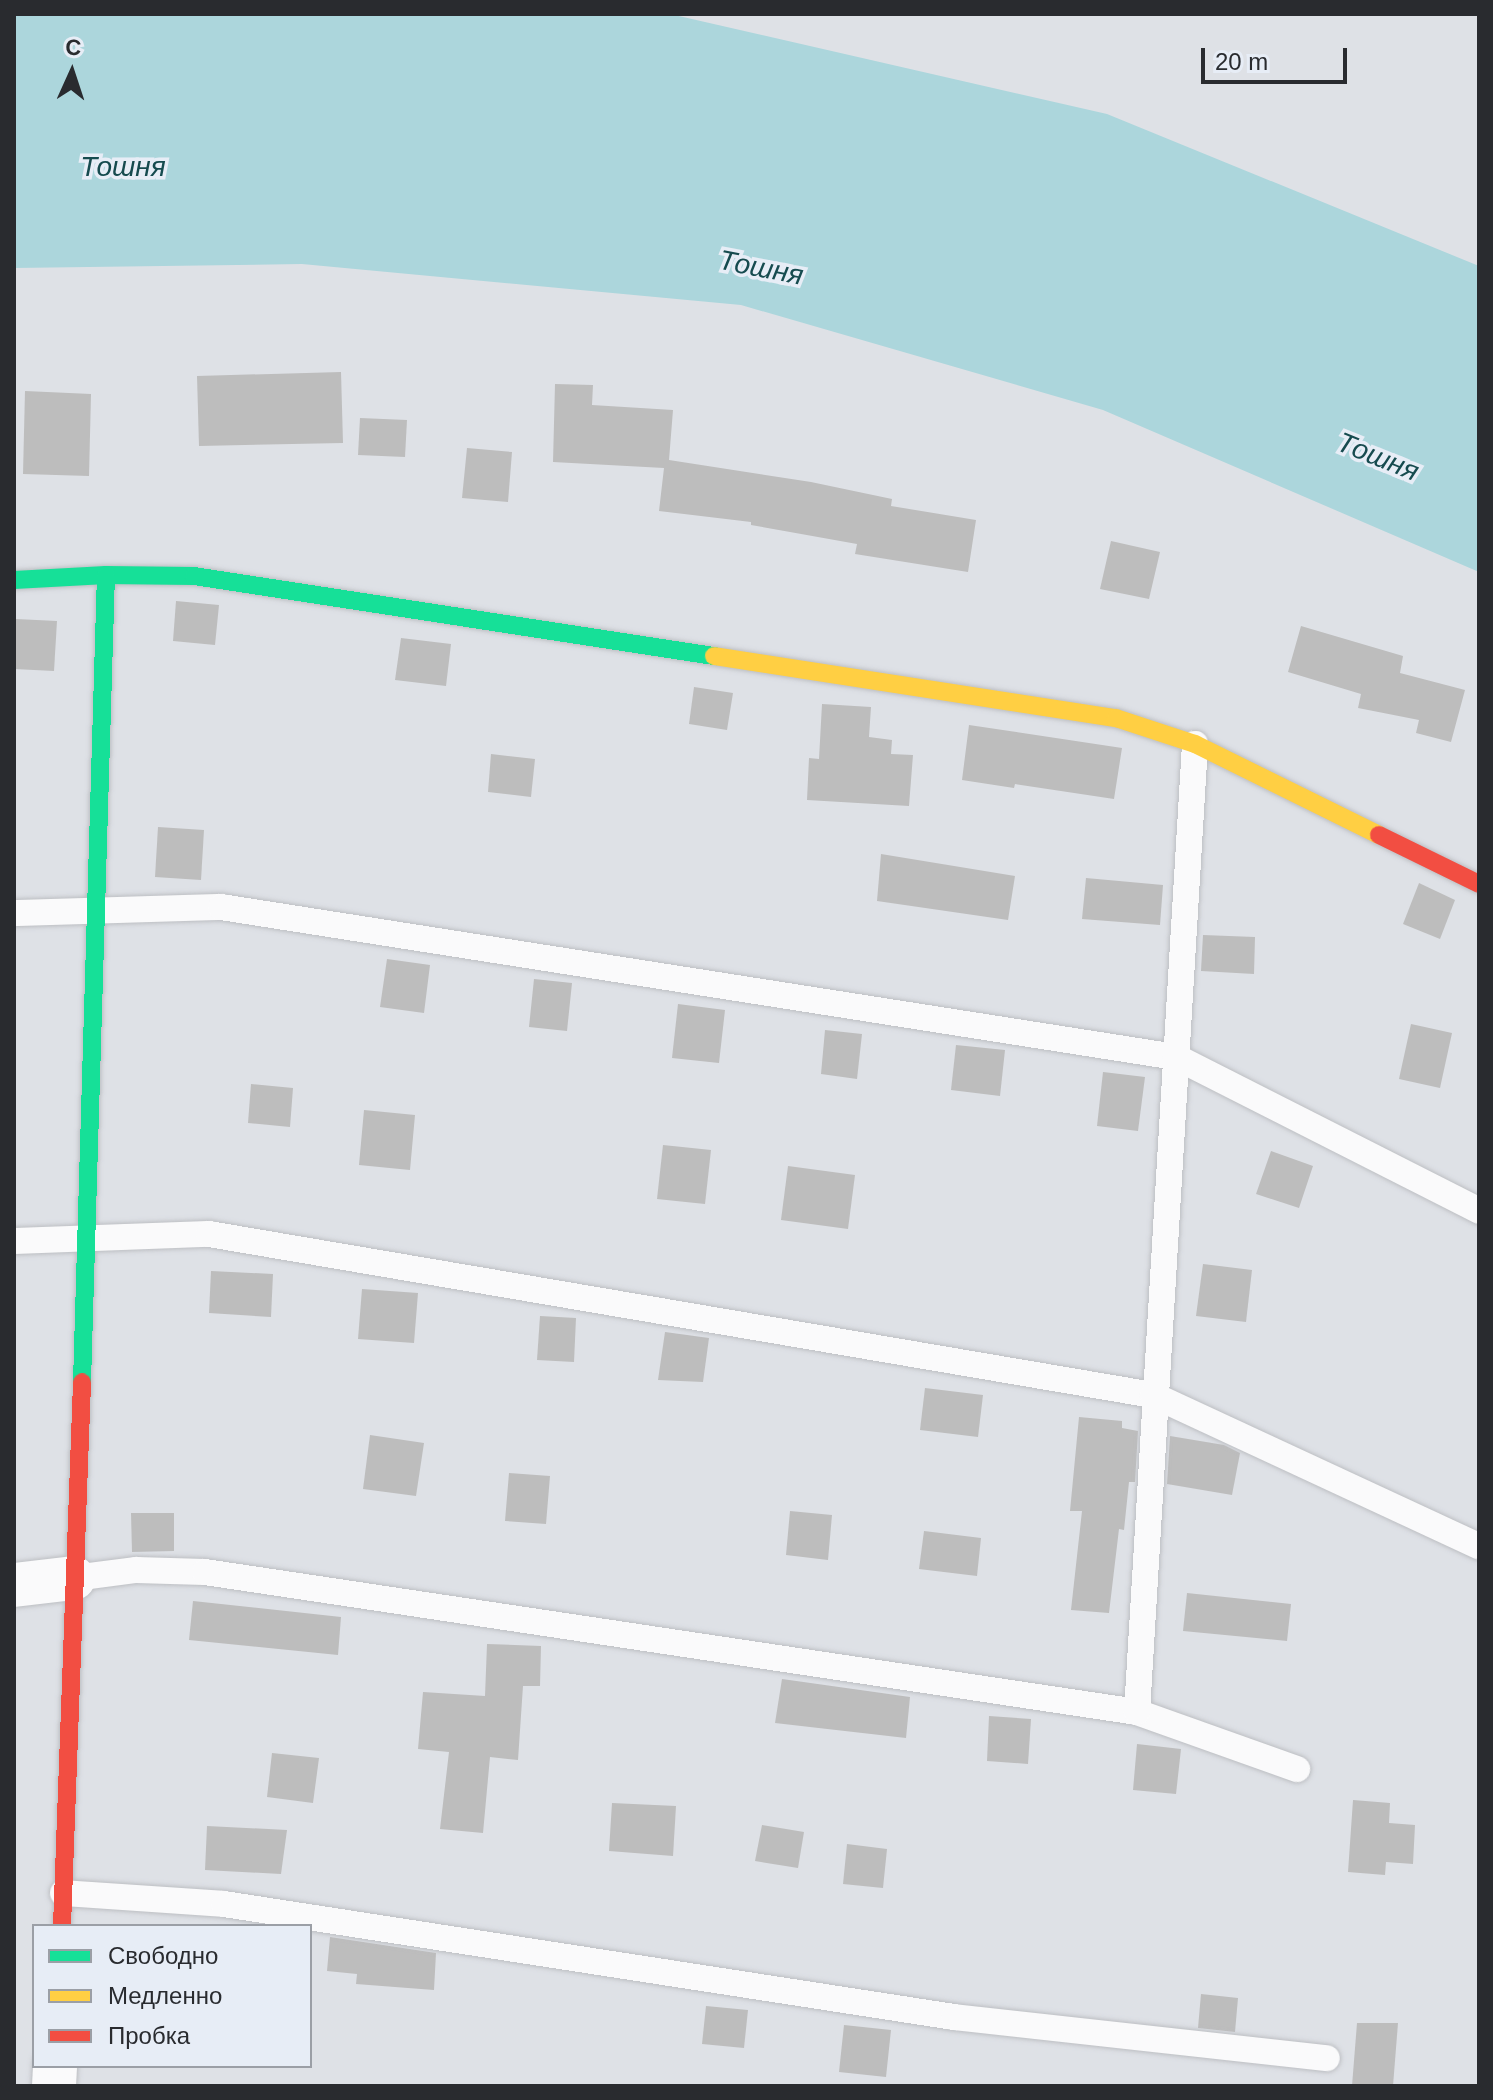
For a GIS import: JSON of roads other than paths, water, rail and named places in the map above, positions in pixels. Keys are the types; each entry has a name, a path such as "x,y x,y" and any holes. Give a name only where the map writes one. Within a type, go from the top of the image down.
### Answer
{"street":[{"path":"14,580 106,575 194,576 1116,718 1195,744 1479,884"},
{"path":"62,1924 98,913 106,575"},
{"path":"14,1585 74,1578"}],"lane":[{"path":"1137,1712 1153,1395 1195,744"},
{"path":"14,913 98,913 221,907 1176,1057 1479,1211"},
{"path":"14,1241 209,1234 1153,1395 1479,1546"},
{"path":"74,1578 136,1570 205,1572 1137,1712 1297,1769"},
{"path":"63,1893 224,1904 954,2017 1327,2058"}],"water":[{"name":"Тошня","path":"14,14 670,14 1107,114 1479,266 1479,572 1103,410 741,305 302,264 14,268"}]}
